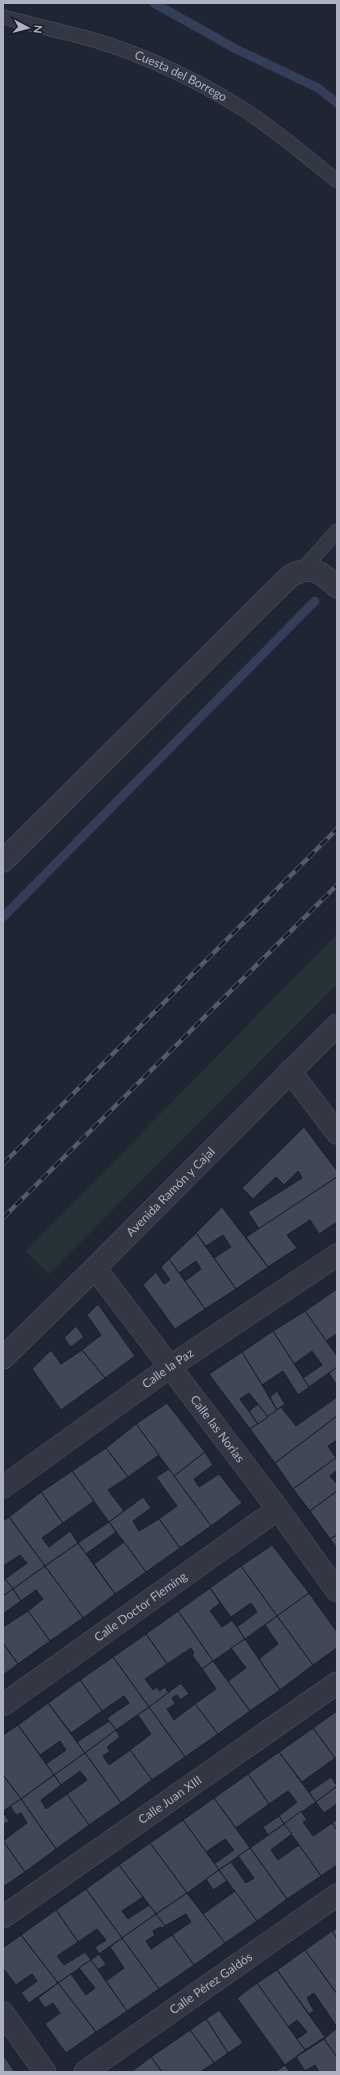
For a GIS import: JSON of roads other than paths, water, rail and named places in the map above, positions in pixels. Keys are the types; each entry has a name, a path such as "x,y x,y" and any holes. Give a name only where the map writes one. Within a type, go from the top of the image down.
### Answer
{"street":[{"path":"3,861 290,576 304,569 320,572 337,587"},
{"name":"Avenida Ramón y Cajal","path":"3,1358 95,1268 337,1025"},
{"path":"290,1072 337,1133"},
{"name":"Calle la Paz","path":"3,1487 171,1366 337,1255"},
{"name":"Calle las Norias","path":"95,1268 171,1366 278,1509 337,1591"},
{"name":"Calle Doctor Fleming","path":"3,1705 278,1509"},
{"name":"Calle Juan XIII","path":"3,1918 337,1683"},
{"name":"Calle Pérez Galdós","path":"85,2072 337,1895"},
{"path":"3,2013 45,2072"}],"lane":[{"name":"Cuesta del Borrego","path":"3,17 95,41 145,59 199,84 249,113 288,140 337,181"},
{"path":"304,569 337,531"}],"waterway":[{"path":"154,3 236,49 318,88 337,103"},
{"path":"3,917 315,601"}],"railway":[{"path":"3,1164 337,829"},
{"path":"3,1218 337,885"}]}
